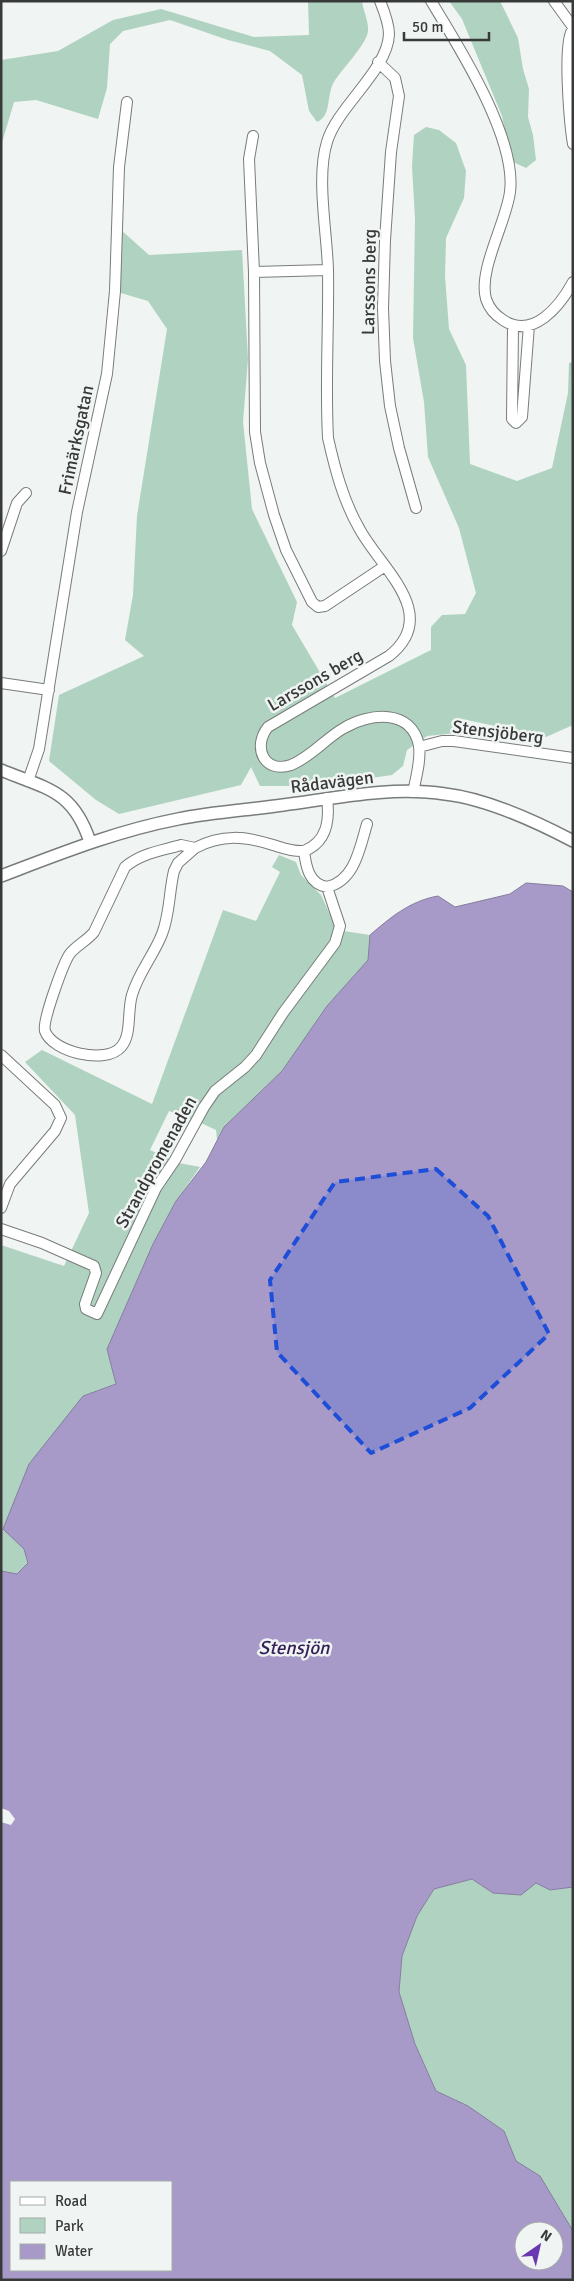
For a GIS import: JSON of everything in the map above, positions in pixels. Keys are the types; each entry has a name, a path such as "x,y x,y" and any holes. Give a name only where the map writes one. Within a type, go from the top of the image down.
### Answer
{"street":[{"name":"Larssons berg","path":"380,1 389,32 388,42 378,62 342,113 327,140 323,163 328,270 328,438 334,464 349,509 360,530 399,585 410,609 410,620 406,638 400,647 389,656 268,727 261,738 260,751 269,763 283,767 300,761 344,727 369,717 383,716 400,720 416,737 419,747"},
{"path":"431,1 464,55 488,103 506,154 510,191 494,243 484,288 486,300 493,312 506,322 513,325 529,325 541,321 547,316 573,282"},
{"path":"554,1 573,28 569,35 568,115 573,144"},
{"name":"Larssons berg","path":"378,62 395,78 399,96 391,152 384,240 383,308 385,361 395,431 416,508"},
{"name":"Frimärksgatan","path":"28,781 39,749 77,512 107,374 116,291 119,167 127,102"},
{"path":"252,136 249,159 254,272 255,432 260,463 286,550 312,602 318,607 325,606 385,566"},
{"path":"254,272 328,270"},
{"path":"513,325 512,419 516,424 522,417 529,325"},
{"path":"1,551 14,510 26,493"},
{"path":"1,683 49,690"},
{"name":"Stensjöberg","path":"419,747 442,741 573,758"},
{"path":"414,792 419,747"},
{"path":"1,770 55,792 68,800 82,820 90,842"},
{"name":"Rådavägen","path":"1,876 90,842 176,819 327,798 414,792 446,794 478,802 546,827 573,841"},
{"path":"195,848 181,845 160,850 133,860 125,867 94,932 67,959 44,1023 45,1031 50,1038 70,1050 89,1056 110,1055 123,1046 132,995 163,933 174,871 178,863 195,848 208,841 242,837 289,850 304,851 317,844 326,830 329,820 327,798"},
{"path":"304,851 312,879 317,884 327,887 344,880 354,864 367,824"},
{"name":"Strandpromenaden","path":"1,1229 42,1243 94,1266 96,1273 85,1304 86,1309 97,1314 156,1188 175,1160 204,1107 215,1092 245,1067 256,1055 283,1013 335,943 340,926 327,887"},
{"path":"1,1055 55,1105 60,1118 55,1131 10,1184 1,1208"}],"highlighted area":[{"path":"436,1169 488,1216 549,1334 470,1408 371,1453 277,1352 270,1280 335,1182"}],"green space":[{"path":"308,1 362,1 368,27 367,36 359,50 334,82 325,115 317,122 309,111 302,75 270,51 228,40 170,20 123,31 110,44 107,88 98,119 36,100 14,102 1,146 1,60 58,51 113,20 161,9 254,37 309,35"},
{"path":"449,1 500,1 518,38 523,69 529,89 528,117 533,135 536,160 526,168 511,161 502,116 462,19"},
{"path":"426,127 439,130 456,143 466,171 464,198 446,238 445,276 449,329 466,365 470,464 517,481 552,468 568,393 569,363 573,362 573,725 546,737 462,719 457,733 427,736 407,750 403,766 392,775 316,786 260,786 251,767 241,785 119,814 96,800 49,761 59,695 144,656 125,640 133,595 137,516 167,329 148,301 121,293 121,230 149,255 242,250 248,359 243,422 252,509 297,602 292,625 335,698 431,650 431,627 442,615 465,614 476,593 459,528 428,457 424,402 413,338 415,219 412,166 414,135"},
{"path":"279,855 296,862 301,875 321,895 337,930 370,935 368,960 327,1006 282,1071 224,1127 217,1140 216,1130 199,1122 179,1163 200,1167 176,1201 153,1244 107,1349 116,1384 82,1396 24,1549 28,1563 17,1574 1,1571 1,1245 64,1266 89,1213 75,1115 25,1062 42,1050 152,1104 223,910 256,921 280,872 272,867","holes":["169,1111 190,1119 170,1159 150,1150"]},
{"path":"472,1879 493,1893 536,1883 550,1890 573,1887 573,2231 540,2176 516,2161 504,2131 468,2106 436,2091 415,2044 399,1993 402,1956 417,1916 434,1889"}],"water":[{"name":"Stensjön","path":"526,883 563,886 573,892 573,1887 550,1890 536,1883 521,1895 493,1893 472,1879 434,1889 417,1916 402,1956 399,1992 415,2044 436,2091 468,2106 504,2131 516,2161 540,2176 573,2231 573,2280 1,2280 1,1571 17,1574 28,1563 24,1549 3,1529 29,1464 83,1396 116,1384 107,1349 153,1244 176,1201 206,1162 224,1127 282,1071 327,1006 368,960 370,935 401,911 428,898 438,896 455,907 510,894"}],"pier":[{"path":"1,1808 9,1811 15,1819 11,1825 1,1822"}]}
